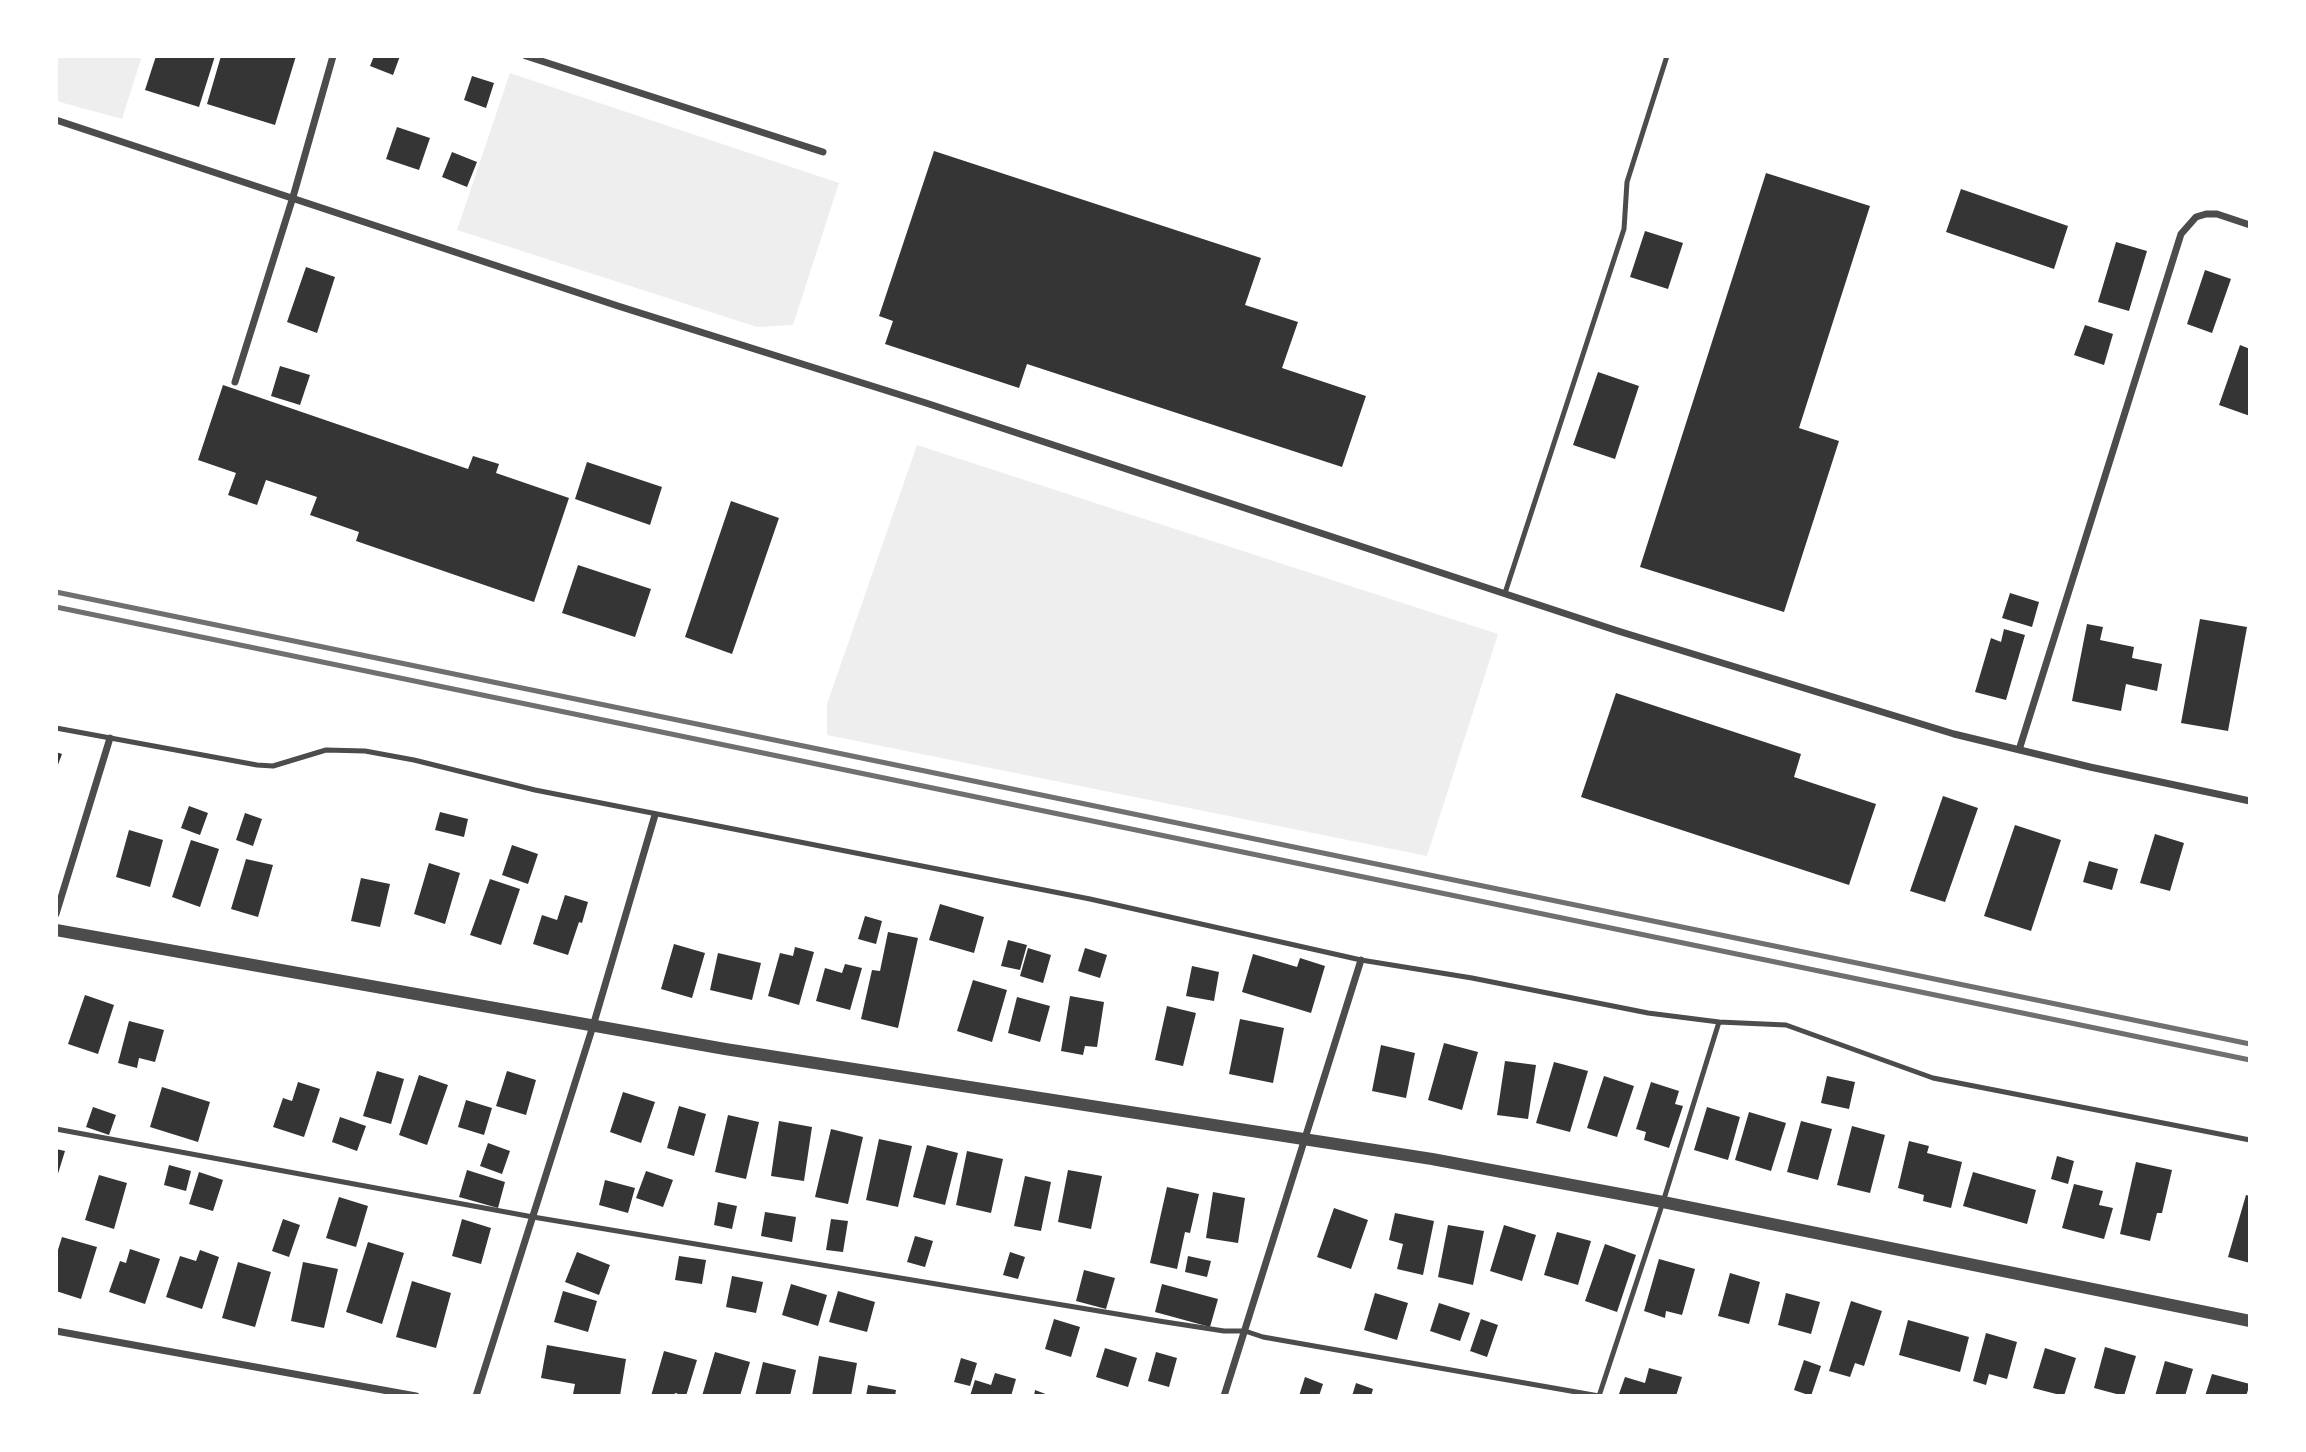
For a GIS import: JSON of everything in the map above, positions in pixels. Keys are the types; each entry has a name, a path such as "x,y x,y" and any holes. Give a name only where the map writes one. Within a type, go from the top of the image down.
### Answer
{"street":[{"path":"235,382 293,197 333,56"},
{"path":"526,56 823,152"},
{"path":"56,120 1618,631 1954,734 2250,801"},
{"path":"2019,750 2181,234 2196,217 2206,214 2217,214 2250,225"},
{"path":"56,914 110,738"},
{"path":"475,1396 593,1026 655,815"},
{"path":"56,930 869,1073 1432,1159 1664,1202 2250,1321"},
{"path":"1224,1396 1361,960"},
{"path":"56,1331 416,1396"}],"lane":[{"path":"1505,593 1625,229 1627,181 1667,56"},
{"path":"56,728 265,766 326,750 365,751 414,760 535,790 1090,899 1361,960 1472,978 1648,1013 1719,1023 1786,1025 1933,1078 2250,1140"},
{"path":"56,1129 533,1217 1159,1321 1224,1331 1245,1331 1263,1337 1599,1396 1664,1202 1719,1023"}],"shaded area":[{"path":"56,56 142,56 122,119 56,101"},
{"path":"510,73 839,183 793,325 757,327 457,230"},
{"path":"917,445 1498,634 1427,856 827,735 827,704"}],"building":[{"path":"156,56 215,56 199,107 145,90"},
{"path":"221,56 296,56 275,125 207,104"},
{"path":"374,56 400,56 393,75 370,66"},
{"path":"472,76 494,83 486,108 464,100"},
{"path":"397,127 430,138 419,170 386,159"},
{"path":"934,151 1261,258 1245,305 1298,322 1282,368 1366,396 1342,467 1027,364 1019,388 885,344 893,321 879,316"},
{"path":"452,152 477,162 467,187 442,177"},
{"path":"1766,173 1870,206 1799,428 1839,441 1784,612 1640,567"},
{"path":"1961,189 2068,226 2054,269 1946,232"},
{"path":"1645,231 1683,243 1668,289 1630,277"},
{"path":"2116,242 2147,251 2129,311 2098,302"},
{"path":"306,267 335,277 317,333 287,322"},
{"path":"2205,270 2231,279 2212,333 2187,324"},
{"path":"2085,325 2113,334 2104,365 2074,355"},
{"path":"2240,345 2250,349 2250,416 2219,405"},
{"path":"280,366 310,375 300,405 271,396"},
{"path":"1598,372 1639,386 1615,459 1573,445"},
{"path":"223,385 468,469 473,456 499,464 496,473 569,498 534,602 356,541 359,532 310,515 317,497 266,480 257,505 228,495 236,473 198,460"},
{"path":"587,462 662,487 650,525 575,499"},
{"path":"731,501 779,518 732,654 685,637"},
{"path":"578,565 651,589 635,637 562,613"},
{"path":"2010,593 2039,602 2032,627 2002,618"},
{"path":"2200,619 2247,627 2228,731 2181,723"},
{"path":"2087,624 2103,627 2100,640 2134,647 2132,658 2162,664 2157,691 2126,684 2121,711 2072,701"},
{"path":"2004,629 2025,635 2006,700 1975,692 1991,638 2001,642"},
{"path":"1616,693 1801,754 1794,777 1876,804 1849,885 1581,797"},
{"path":"56,752 62,754 56,770"},
{"path":"1943,796 1978,808 1945,902 1910,891"},
{"path":"189,806 208,813 200,835 181,828"},
{"path":"440,812 468,819 464,837 435,830"},
{"path":"245,813 262,819 253,846 236,840"},
{"path":"2015,825 2061,840 2031,931 1984,916"},
{"path":"129,830 163,840 150,887 116,877"},
{"path":"2155,834 2184,843 2170,891 2140,883"},
{"path":"191,840 219,849 200,907 172,897"},
{"path":"512,845 538,854 528,884 502,875"},
{"path":"246,859 273,865 258,917 231,909"},
{"path":"2089,861 2118,869 2112,890 2083,882"},
{"path":"429,863 460,873 445,924 414,914"},
{"path":"361,878 390,884 380,927 351,921"},
{"path":"490,879 520,889 501,945 470,935"},
{"path":"565,895 588,902 568,955 533,944 542,915 557,920"},
{"path":"940,904 984,917 974,953 929,940"},
{"path":"865,916 882,921 876,944 858,939"},
{"path":"888,932 918,938 898,1028 861,1019 872,970 880,971"},
{"path":"1008,940 1027,945 1020,970 1001,966"},
{"path":"674,944 705,953 692,998 661,989"},
{"path":"795,947 814,952 799,1005 768,996 780,953 793,956"},
{"path":"1028,948 1051,955 1043,983 1020,976"},
{"path":"1085,948 1107,955 1100,978 1078,971"},
{"path":"718,953 761,963 752,1000 710,990"},
{"path":"1253,954 1297,967 1300,958 1325,966 1311,1013 1242,992"},
{"path":"845,964 862,968 850,1010 816,1001 825,968 842,973"},
{"path":"1192,966 1219,972 1214,1001 1186,996"},
{"path":"973,980 1007,990 992,1042 957,1031"},
{"path":"85,995 114,1005 98,1054 68,1044"},
{"path":"1070,996 1104,1002 1097,1047 1085,1046 1083,1055 1061,1051"},
{"path":"1017,997 1050,1006 1040,1042 1008,1033"},
{"path":"1167,1006 1196,1013 1183,1066 1155,1060"},
{"path":"1240,1019 1284,1028 1273,1083 1229,1074"},
{"path":"129,1021 164,1030 155,1062 139,1058 137,1068 118,1063"},
{"path":"1444,1043 1478,1052 1462,1110 1428,1100"},
{"path":"1381,1045 1415,1053 1406,1098 1372,1091"},
{"path":"1505,1061 1536,1065 1528,1119 1497,1115"},
{"path":"1554,1062 1588,1071 1570,1132 1536,1123"},
{"path":"377,1071 404,1079 391,1124 363,1116"},
{"path":"507,1071 536,1080 526,1115 496,1106"},
{"path":"419,1075 448,1085 427,1145 399,1135"},
{"path":"1604,1076 1634,1086 1617,1137 1587,1128"},
{"path":"1827,1076 1855,1082 1849,1109 1821,1103"},
{"path":"298,1082 320,1089 304,1137 273,1127 283,1098 292,1101"},
{"path":"1651,1082 1679,1091 1675,1104 1683,1106 1669,1148 1644,1140 1646,1132 1636,1129"},
{"path":"162,1087 210,1102 198,1142 150,1127"},
{"path":"623,1092 655,1102 641,1143 610,1132"},
{"path":"466,1100 492,1108 484,1135 458,1127"},
{"path":"679,1106 706,1114 694,1156 667,1148"},
{"path":"93,1107 116,1115 109,1135 86,1127"},
{"path":"1707,1107 1740,1117 1728,1160 1694,1150"},
{"path":"1749,1112 1786,1123 1771,1171 1735,1160"},
{"path":"728,1115 759,1122 746,1179 715,1172"},
{"path":"340,1117 366,1126 357,1151 332,1142"},
{"path":"779,1121 812,1127 804,1181 771,1176"},
{"path":"1801,1121 1832,1129 1818,1180 1787,1172"},
{"path":"1852,1126 1885,1135 1870,1193 1837,1185"},
{"path":"831,1129 863,1137 848,1204 815,1197"},
{"path":"879,1139 912,1146 898,1207 866,1200"},
{"path":"1909,1141 1929,1146 1927,1153 1962,1162 1951,1208 1923,1201 1924,1195 1898,1188"},
{"path":"488,1143 510,1151 502,1174 480,1166"},
{"path":"927,1145 958,1153 945,1205 913,1197"},
{"path":"56,1149 65,1151 57,1177 56,1177"},
{"path":"967,1151 1003,1159 991,1213 956,1205"},
{"path":"2057,1156 2074,1161 2068,1184 2051,1179"},
{"path":"2136,1162 2172,1170 2162,1213 2157,1213 2150,1241 2120,1234"},
{"path":"169,1165 191,1171 186,1191 164,1185"},
{"path":"467,1170 505,1182 498,1208 459,1197"},
{"path":"1068,1170 1102,1176 1091,1229 1058,1222"},
{"path":"646,1171 673,1180 663,1207 636,1198"},
{"path":"199,1172 223,1180 213,1211 189,1204"},
{"path":"1973,1172 2036,1190 2027,1224 1963,1206"},
{"path":"99,1175 127,1183 114,1229 85,1220"},
{"path":"1025,1176 1051,1182 1041,1231 1014,1226"},
{"path":"605,1180 635,1188 628,1213 599,1205"},
{"path":"2074,1184 2103,1191 2099,1205 2113,1208 2104,1239 2062,1228"},
{"path":"1167,1187 1199,1194 1190,1233 1185,1232 1177,1269 1150,1263"},
{"path":"1213,1192 1245,1198 1238,1243 1206,1238"},
{"path":"2246,1195 2250,1196 2250,1263 2228,1257"},
{"path":"339,1197 368,1206 356,1247 326,1238"},
{"path":"718,1202 737,1206 732,1229 714,1225"},
{"path":"1334,1208 1368,1220 1351,1269 1317,1257"},
{"path":"765,1212 796,1217 792,1242 761,1236"},
{"path":"1395,1213 1434,1221 1423,1275 1397,1269 1403,1244 1389,1240"},
{"path":"283,1219 300,1225 289,1257 272,1251"},
{"path":"462,1219 491,1228 481,1264 452,1256"},
{"path":"831,1219 848,1221 843,1252 826,1250"},
{"path":"1448,1225 1484,1231 1473,1285 1438,1277"},
{"path":"1504,1225 1536,1235 1522,1281 1490,1271"},
{"path":"1557,1232 1591,1241 1578,1285 1544,1275"},
{"path":"915,1236 933,1241 925,1267 907,1262"},
{"path":"62,1237 97,1247 81,1299 56,1291 56,1256"},
{"path":"368,1242 404,1253 382,1324 346,1312"},
{"path":"1605,1244 1636,1255 1617,1312 1585,1301"},
{"path":"130,1249 160,1259 145,1304 109,1292 120,1261 126,1263"},
{"path":"200,1250 219,1257 202,1309 166,1297 180,1256 196,1261"},
{"path":"577,1252 610,1265 599,1295 565,1282"},
{"path":"1010,1252 1025,1257 1018,1279 1003,1275"},
{"path":"679,1256 706,1260 702,1284 675,1280"},
{"path":"1188,1256 1211,1261 1207,1277 1185,1272"},
{"path":"1659,1259 1695,1269 1682,1315 1666,1311 1665,1318 1644,1311"},
{"path":"238,1262 271,1272 255,1327 222,1318"},
{"path":"303,1262 338,1269 324,1328 291,1321"},
{"path":"1084,1270 1115,1278 1106,1309 1076,1301"},
{"path":"1730,1273 1760,1282 1749,1324 1718,1316"},
{"path":"732,1276 763,1282 756,1313 726,1307"},
{"path":"412,1281 451,1293 436,1348 396,1337"},
{"path":"791,1284 827,1295 818,1326 782,1315"},
{"path":"1162,1284 1218,1299 1210,1327 1155,1312"},
{"path":"563,1291 597,1301 588,1332 554,1322"},
{"path":"838,1291 875,1302 867,1332 829,1322"},
{"path":"1375,1293 1408,1303 1397,1340 1364,1330"},
{"path":"1786,1293 1820,1302 1811,1334 1778,1325"},
{"path":"1851,1301 1882,1311 1864,1366 1855,1363 1850,1377 1829,1371"},
{"path":"1439,1303 1470,1313 1460,1341 1430,1331"},
{"path":"1054,1319 1080,1327 1071,1357 1045,1349"},
{"path":"1481,1319 1498,1325 1487,1357 1470,1351"},
{"path":"1908,1320 1969,1337 1960,1372 1899,1355"},
{"path":"1986,1333 2017,1342 2007,1379 1989,1374 1986,1385 1973,1381"},
{"path":"547,1345 626,1359 620,1396 573,1394 575,1384 541,1378"},
{"path":"2105,1347 2136,1356 2124,1396 2094,1388"},
{"path":"1105,1348 1137,1358 1128,1387 1096,1377"},
{"path":"2045,1348 2076,1358 2064,1396 2033,1388"},
{"path":"664,1351 697,1360 686,1396 675,1393 674,1396 651,1396"},
{"path":"715,1352 750,1362 740,1396 702,1396"},
{"path":"1156,1352 1177,1358 1169,1387 1148,1381"},
{"path":"819,1356 857,1363 851,1396 812,1396"},
{"path":"961,1358 977,1363 970,1386 954,1382"},
{"path":"1804,1360 1821,1366 1811,1396 1794,1390"},
{"path":"2165,1361 2193,1369 2185,1396 2155,1396"},
{"path":"763,1362 796,1370 790,1396 755,1396"},
{"path":"1649,1368 1682,1377 1676,1396 1619,1394 1625,1377 1645,1383"},
{"path":"995,1373 1016,1379 1011,1396 970,1396 975,1380 991,1385"},
{"path":"2212,1374 2250,1384 2246,1396 2205,1396"},
{"path":"1305,1377 1323,1384 1319,1396 1299,1396"},
{"path":"1356,1383 1373,1389 1371,1396 1352,1396"},
{"path":"868,1385 896,1390 895,1396 866,1396"},
{"path":"1035,1390 1051,1396 1034,1396"}],"railway":[{"path":"56,592 2250,1044"},
{"path":"56,607 2250,1060"}]}
